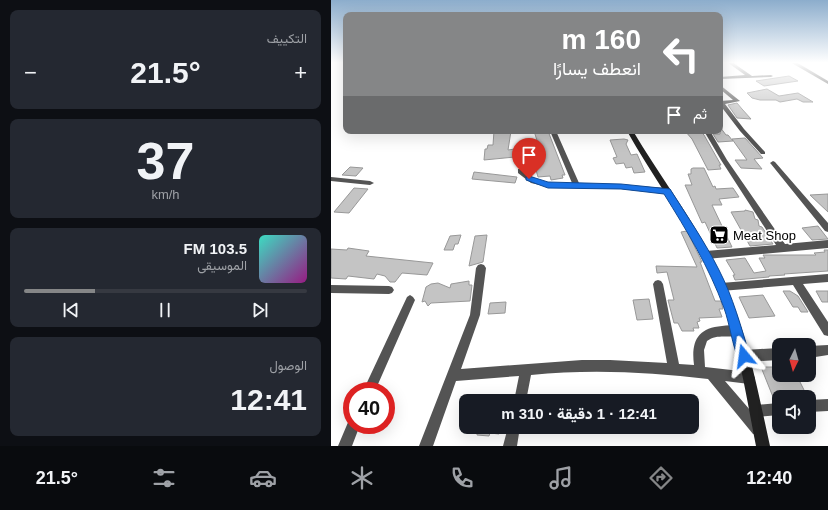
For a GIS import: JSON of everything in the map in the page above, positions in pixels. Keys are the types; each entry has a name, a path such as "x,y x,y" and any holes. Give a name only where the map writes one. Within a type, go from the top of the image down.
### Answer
{"street":[{"path":"723,89 737,101 723,103"},
{"path":"723,106 742,130 763,153"},
{"path":"554,134 577,186"},
{"path":"632,134 706,255 721,287 737,331 744,356 763,446"},
{"path":"709,134 724,160 783,249"},
{"path":"773,163 828,229"},
{"path":"520,171 529,179 543,184 621,187 667,191"},
{"path":"331,179 370,183"},
{"path":"706,255 828,244"},
{"path":"426,446 475,315 481,268"},
{"path":"721,287 828,278"},
{"path":"796,280 828,331"},
{"path":"658,284 674,368"},
{"path":"331,288 389,290"},
{"path":"373,382 410,300"},
{"path":"737,331 718,330 707,334 698,344 697,351 705,372 761,433"},
{"path":"816,351 828,350"},
{"path":"744,356 772,354"},
{"path":"453,376 591,365 674,368 749,378"},
{"path":"521,394 526,370"},
{"path":"816,406 828,405"},
{"path":"756,411 772,410"},
{"path":"345,446 350,434"},
{"path":"510,446 513,434"}],"building":[{"path":"759,83 786,83 764,86"},
{"path":"767,89 779,96 798,93 813,102 803,102 797,99 780,102 776,100 760,100 752,98 747,93"},
{"path":"737,103 751,119 737,118 728,105"},
{"path":"723,131 733,141 718,142 713,134 723,134"},
{"path":"494,134 511,134 508,150 515,149 515,157 484,160 485,149 487,149 488,145 493,145"},
{"path":"535,134 549,134 565,175 562,175 563,178 551,180 550,176 538,177 534,163 524,162 524,158 526,156 541,153"},
{"path":"688,134 704,135 721,165 719,165 721,169 708,170 692,139"},
{"path":"745,138 763,158 754,159 762,169 741,168 735,160 747,160 732,139"},
{"path":"610,140 628,140 626,144 631,155 637,154 645,172 634,173 632,167 626,168 624,163 616,164 613,158 617,157"},
{"path":"350,167 363,168 356,176 342,175"},
{"path":"704,168 713,187 715,186 716,189 733,188 739,197 719,199 722,205 712,205 732,247 717,248 705,222 702,223 685,185 692,185 688,174 691,174 691,169"},
{"path":"474,172 517,177 515,183 472,179"},
{"path":"354,188 368,189 349,213 334,212"},
{"path":"828,194 828,212 810,195"},
{"path":"745,210 753,212 755,219 758,220 759,226 762,227 773,244 750,246 731,212"},
{"path":"818,226 828,239 812,240 802,228"},
{"path":"687,231 702,262 700,262 715,301 721,301 723,309 719,309 722,317 699,318 700,321 697,322 699,328 693,328 694,331 682,331 678,323 674,323 668,300 674,300 667,272 657,273 656,266 697,267 681,232"},
{"path":"461,235 458,244 455,244 453,250 444,250 450,236"},
{"path":"487,235 483,262 469,266 475,236"},
{"path":"348,248 369,251 366,256 433,263 427,275 402,273 395,282 390,282 385,276 377,274 374,279 348,276 346,279 331,278 331,249 347,250"},
{"path":"824,250 828,250 828,271 784,274 785,275 735,280 733,275 735,275 726,260 745,258 754,273 766,271 759,258 765,258 763,255 816,255 814,253 825,252"},
{"path":"469,281 469,285 472,285 470,301 431,303 428,306 425,301 422,302 426,287 431,284 438,283 450,288 451,284"},
{"path":"783,291 790,291 798,296 808,312 801,312 798,307 793,307"},
{"path":"816,291 828,291 828,302 822,302"},
{"path":"763,295 775,316 749,318 739,297"},
{"path":"649,299 653,319 637,320 633,300"},
{"path":"506,302 505,313 488,314 490,303"},
{"path":"761,367 772,367 772,382 800,382 804,390 772,390 772,394"},
{"path":"477,434 490,434 489,436"}],"place":[{"name":"Meat Shop","path":"719,235"}],"route":[{"path":"529,179 538,183 555,186 621,187 667,191 693,232 715,273 730,310 744,356"}]}
